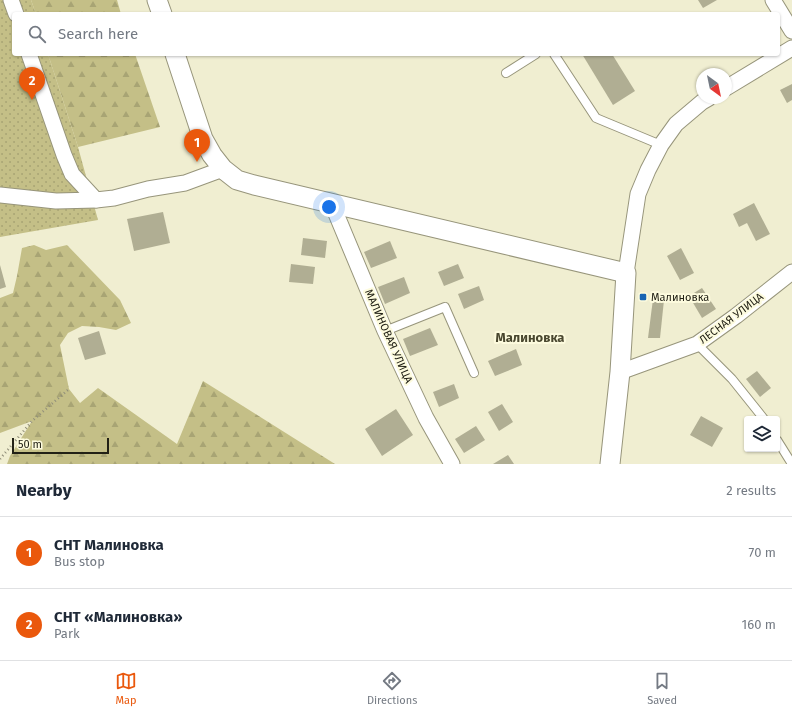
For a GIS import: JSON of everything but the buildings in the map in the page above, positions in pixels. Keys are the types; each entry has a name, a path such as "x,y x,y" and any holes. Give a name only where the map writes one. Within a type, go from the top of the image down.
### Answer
{"street":[{"path":"11,0 15,12"},
{"path":"157,0 161,12"},
{"path":"773,0 792,30"},
{"path":"780,55 792,48"},
{"path":"30,56 72,174 96,200"},
{"path":"176,56 203,139 212,155 223,169 238,180 332,204 626,273"},
{"path":"732,84 779,56"},
{"path":"610,464 620,372 626,273 638,194 661,145 676,124 700,104"},
{"path":"0,195 56,201 114,198 148,189 185,183 223,169"},
{"name":"МАЛИНОВАЯ УЛИЦА","path":"332,204 386,331 426,418 452,464"},
{"name":"ЛЕСНАЯ УЛИЦА","path":"620,372 697,344 736,316 792,272"}],"lane":[{"path":"506,73 533,56"},
{"path":"555,56 596,118 661,145"},
{"path":"386,331 445,307 474,373"},
{"path":"697,344 732,379 762,416"},
{"path":"780,445 792,464"}],"path":[{"path":"0,459 32,421 69,389"}],"green space":[{"path":"0,0 31,0 35,12 12,12 12,56 49,56 78,147 98,220 0,237"},
{"path":"31,0 117,0 120,12 35,12"},
{"path":"49,56 136,56 160,127 78,147"},
{"path":"34,245 46,250 67,245 120,300 131,323 116,330 82,326 68,333 60,345 69,389 80,403 98,388 177,444 203,381 335,464 7,464 10,456 32,421 0,433 0,298 13,293 22,248"}],"place":[{"name":"СНТ «Малиновка»","path":"32,100"},
{"name":"СНТ Малиновка","path":"197,162"},
{"name":"Малиновка","path":"643,297"}],"district":[{"name":"Малиновка","path":"530,337"}]}
